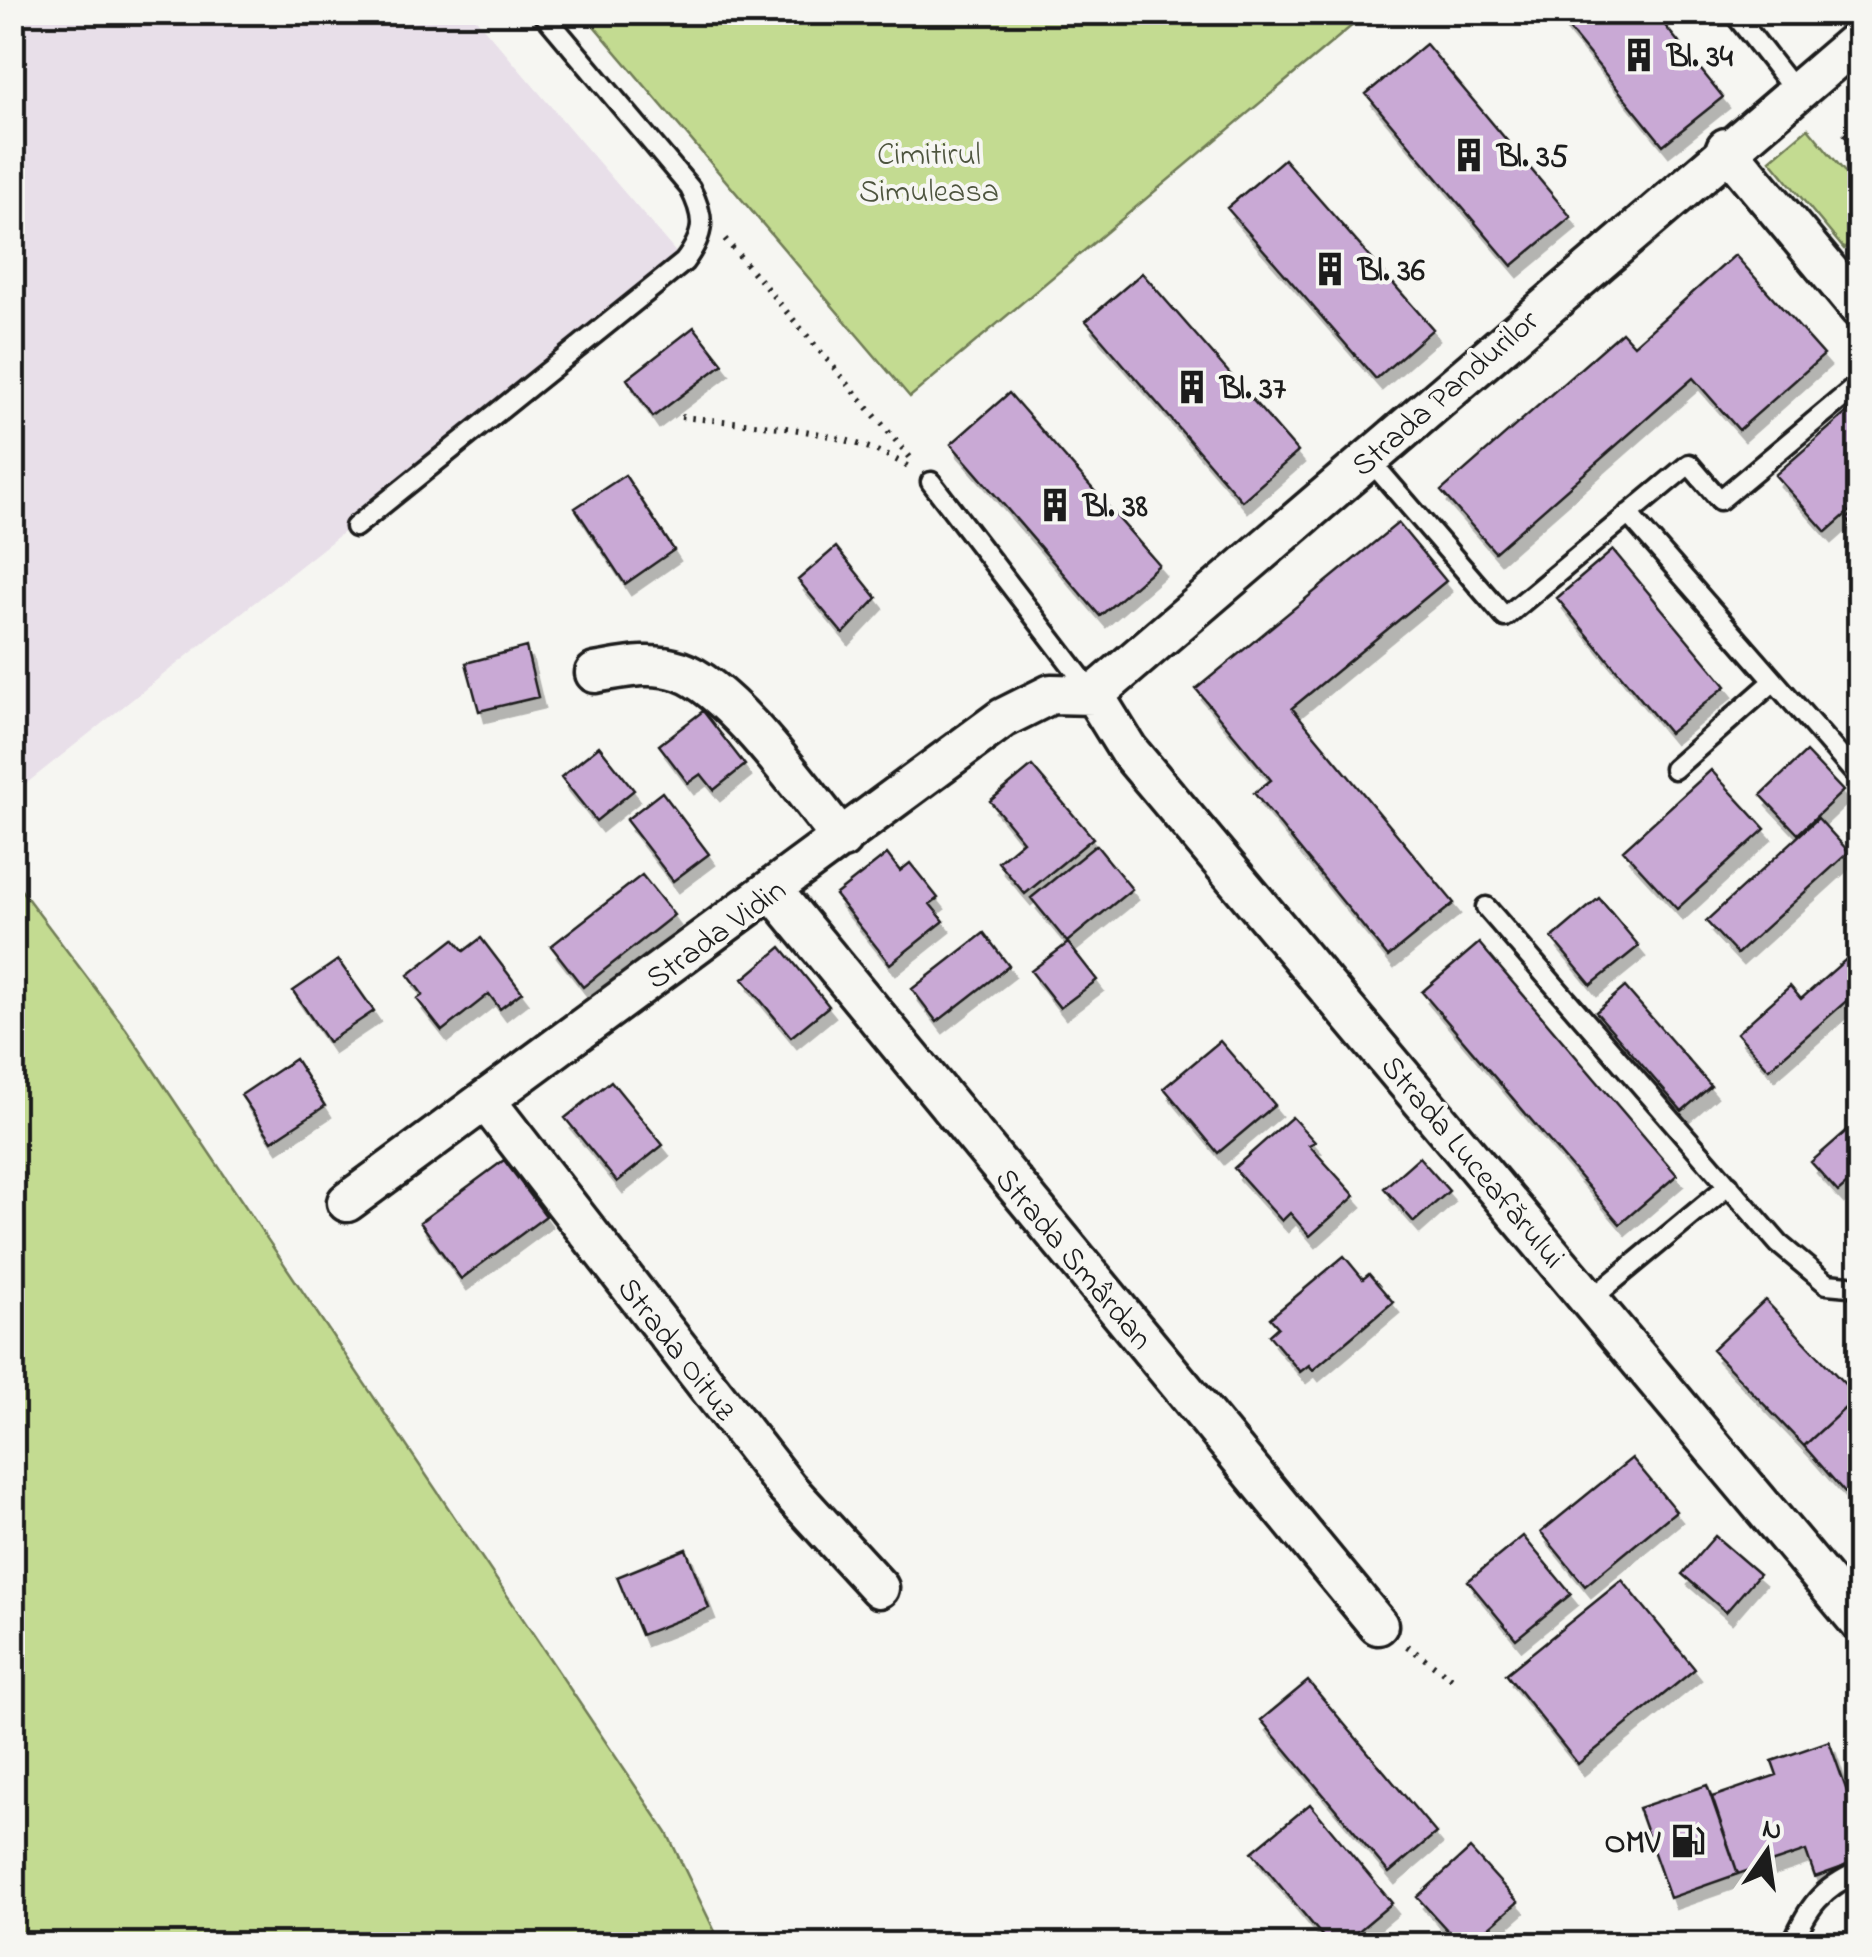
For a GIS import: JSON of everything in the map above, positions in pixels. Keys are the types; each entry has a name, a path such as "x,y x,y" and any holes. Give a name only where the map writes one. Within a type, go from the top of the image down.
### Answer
{"street":[{"name":"Strada Pandurilor","path":"1094,695 1726,148 1860,38"},
{"path":"1726,148 1858,303"},
{"path":"595,673 649,664 682,672 714,693 763,742 842,839"},
{"name":"Strada Vidin","path":"346,1202 1029,704 1051,694 1094,695"},
{"name":"Strada Luceafărului","path":"1094,695 1128,750 1590,1300 1854,1603"},
{"name":"Strada Smârdan","path":"773,891 1378,1624"},
{"name":"Strada Oituz","path":"486,1101 787,1488 879,1588"}],"lane":[{"path":"355,526 684,262 703,230 703,214 690,188 542,12"},
{"path":"1734,12 1794,90"},
{"path":"1368,458 1505,618 1689,464 1720,500 1860,382"},
{"path":"931,482 1094,695"},
{"path":"1628,514 1860,779"},
{"path":"1674,769 1774,681"},
{"path":"1486,907 1807,1271 1827,1284 1860,1287"},
{"path":"1590,1300 1729,1185"},
{"path":"1792,1944 1808,1907 1828,1885 1860,1871"}],"path":[{"path":"703,214 931,482"},
{"path":"682,417 830,437 889,454 931,482"},
{"path":"1378,1624 1458,1682"}],"shaded area":[{"path":"13,13 471,13 684,262 13,794"}],"green space":[{"name":"Cimitirul Simuleasa","path":"583,13 1367,13 910,397"},
{"path":"1808,128 1859,189 1859,236 1844,249 1770,160"},
{"path":"12,878 126,1029 667,1833 721,1944 13,1944"}],"building":[{"name":"Bl. 34","path":"1555,12 1654,12 1723,97 1663,145"},
{"name":"Bl. 35","path":"1426,44 1571,217 1512,266 1366,94"},
{"path":"1860,122 1860,153 1844,135"},
{"name":"Bl. 36","path":"1284,159 1433,329 1376,379 1227,208"},
{"path":"1735,255 1824,355 1739,430 1693,378 1495,552 1441,491 1622,332 1634,345"},
{"name":"Bl. 37","path":"1142,273 1298,452 1242,501 1086,321"},
{"path":"694,327 723,364 653,417 627,379"},
{"name":"Bl. 38","path":"1009,393 1159,565 1100,616 951,444"},
{"path":"1860,401 1860,502 1826,532 1775,475"},
{"path":"625,475 674,550 625,584 575,508"},
{"path":"1860,507 1860,534 1847,519"},
{"path":"1398,523 1446,581 1292,708 1454,903 1388,957 1254,793 1271,780 1196,689"},
{"path":"836,547 877,598 843,634 798,580"},
{"path":"1613,550 1726,686 1669,733 1557,598"},
{"path":"526,647 538,697 479,711 466,663"},
{"path":"703,711 745,765 714,790 701,774 688,783 659,745"},
{"path":"599,746 634,790 596,821 561,777"},
{"path":"1806,752 1843,791 1798,834 1761,795"},
{"path":"1032,766 1093,838 1025,894 998,862 1023,841 990,801"},
{"path":"1711,770 1765,829 1677,909 1623,850"},
{"path":"662,792 709,854 673,881 626,820"},
{"path":"1818,818 1849,852 1737,954 1706,921"},
{"path":"1096,845 1132,889 1067,942 1031,898"},
{"path":"887,854 900,871 910,863 938,898 930,904 944,921 890,964 835,895"},
{"path":"642,875 674,915 583,987 551,946"},
{"path":"1599,898 1639,946 1591,985 1552,938"},
{"path":"984,933 1009,966 937,1022 912,989"},
{"path":"481,938 522,992 500,1009 489,994 442,1031 417,999 423,995 408,975 454,939 464,951"},
{"path":"1068,943 1097,980 1060,1008 1031,971"},
{"path":"1479,943 1677,1175 1620,1224 1422,992"},
{"path":"781,947 829,1006 791,1037 743,979"},
{"path":"1860,947 1860,989 1769,1069 1737,1033 1790,986 1801,999"},
{"path":"338,960 374,1011 328,1042 293,991"},
{"path":"1625,987 1711,1086 1682,1111 1596,1012"},
{"path":"1220,1041 1275,1105 1218,1153 1164,1088"},
{"path":"295,1059 325,1106 272,1141 241,1095"},
{"path":"611,1081 663,1145 617,1182 565,1118"},
{"path":"1292,1117 1315,1142 1309,1145 1355,1196 1310,1236 1290,1213 1282,1221 1234,1168"},
{"path":"1860,1119 1860,1173 1838,1192 1811,1162"},
{"path":"1419,1157 1449,1191 1414,1222 1384,1188"},
{"path":"504,1160 546,1216 461,1279 420,1222"},
{"path":"1344,1256 1363,1279 1369,1274 1393,1302 1313,1370 1309,1365 1300,1372 1269,1335 1278,1327 1270,1318"},
{"path":"1765,1300 1857,1397 1804,1446 1712,1350"},
{"path":"1857,1397 1860,1400 1860,1510 1804,1446"},
{"path":"1632,1458 1676,1511 1585,1586 1541,1532"},
{"path":"1523,1536 1571,1594 1516,1639 1468,1581"},
{"path":"1715,1536 1759,1574 1726,1612 1682,1574"},
{"path":"686,1549 709,1608 641,1635 617,1577"},
{"path":"1622,1580 1695,1669 1578,1764 1506,1674"},
{"path":"1308,1681 1436,1833 1389,1873 1261,1720"},
{"path":"1829,1741 1860,1828 1860,1861 1815,1877 1806,1851 1738,1874 1712,1797 1777,1775 1772,1761"},
{"name":"OMV","path":"1707,1785 1738,1874 1670,1898 1638,1808"},
{"path":"1310,1804 1392,1903 1343,1944 1329,1944 1252,1852"},
{"path":"1470,1849 1518,1902 1470,1944 1460,1944 1417,1897"}],"place":[{"name":"Bl. 34","path":"1639,55"},
{"name":"Bl. 35","path":"1469,155"},
{"name":"Bl. 36","path":"1330,269"},
{"name":"Bl. 37","path":"1192,387"},
{"name":"Bl. 38","path":"1055,505"},
{"name":"OMV","path":"1688,1841"}]}
